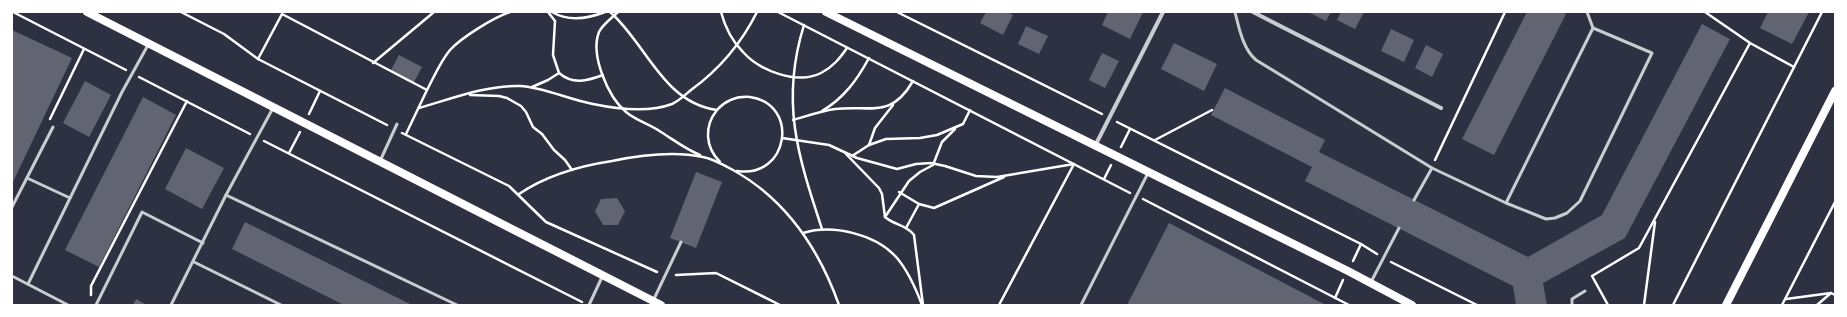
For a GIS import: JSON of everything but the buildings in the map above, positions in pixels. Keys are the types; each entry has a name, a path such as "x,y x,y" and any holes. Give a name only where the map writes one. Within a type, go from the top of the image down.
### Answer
{"main road":[{"path":"87,12 661,305"},
{"path":"826,12 1371,283 1412,305"},
{"path":"1726,305 1835,91"}],"street":[{"path":"1096,146 1163,12"},
{"path":"1253,12 1441,108"}],"lane":[{"path":"1235,12 1246,47 1250,55 1256,60 1432,168 1506,203 1546,219 1555,218 1567,213 1580,202 1652,53 1593,28 1587,12"},
{"path":"1506,203 1593,28"},
{"path":"28,284 132,74 149,44"},
{"path":"171,305 256,137 273,108"},
{"path":"380,162 397,124"},
{"path":"12,207 53,127"},
{"path":"1414,200 1432,168"},
{"path":"1081,305 1148,173"},
{"path":"27,178 70,198"},
{"path":"226,195 457,305"},
{"path":"96,305 142,212 203,243"},
{"path":"1371,283 1399,228"},
{"path":"653,301 664,275 681,242"},
{"path":"194,262 281,305"},
{"path":"12,276 68,305"},
{"path":"589,305 603,276"},
{"path":"1572,305 1572,299 1585,291"}],"path":[{"path":"13,12 187,102 589,305"},
{"path":"181,12 224,34 258,59 509,186 519,194 546,222 664,275 716,273 780,305"},
{"path":"258,59 282,14 289,12"},
{"path":"374,63 434,12"},
{"path":"406,134 427,90 452,48 487,23 510,12"},
{"path":"548,12 555,21 553,55 559,73 567,78 581,82 603,75"},
{"path":"552,12 569,19 592,17 605,12"},
{"path":"610,12 632,35 652,65 671,87 683,97 704,108 717,110"},
{"path":"618,12 602,28 598,39 597,48 603,75 622,108 638,121 659,130 687,150 725,166 743,172 761,168 776,156 782,138 781,124 771,107 758,99 743,97 734,99 717,110 712,118 708,127 708,142 714,156 725,166 765,192 782,208 803,233 811,243 825,268 839,305"},
{"path":"721,12 727,29 737,46 744,54 776,73 793,77 814,76 825,71 838,61 848,48"},
{"path":"419,108 466,95 506,87 531,87 594,105 638,109 663,106 673,103 683,97 713,72 737,46 757,12"},
{"path":"778,12 1349,305"},
{"path":"897,12 1361,244 1384,258 1477,305"},
{"path":"1432,168 1505,12"},
{"path":"1705,12 1750,43 1794,67"},
{"path":"1673,305 1822,12"},
{"path":"282,14 427,90"},
{"path":"804,25 798,44 793,77 793,120 796,139 822,229"},
{"path":"1608,305 1592,276 1639,248 1750,43"},
{"path":"816,113 842,97 854,83 869,58"},
{"path":"531,87 548,80 559,73"},
{"path":"869,145 873,131 879,121 905,94 913,81"},
{"path":"466,95 499,96 507,98 521,106 526,112 532,127 542,134 572,170"},
{"path":"793,120 816,113 846,108 884,108 899,100"},
{"path":"90,299 91,286 187,102"},
{"path":"885,217 899,192 912,178 934,164 942,142 949,134 963,124 970,110"},
{"path":"1155,140 1212,110"},
{"path":"852,156 869,145 886,139 920,138 938,135 963,124"},
{"path":"782,138 829,145 852,156 897,169 921,164 934,164 976,176 987,177 1009,175 1074,164"},
{"path":"845,152 879,188 882,194 885,217 895,224 912,232 915,238 917,268 921,283 923,305"},
{"path":"519,194 544,179 572,170 630,157 668,155 708,158"},
{"path":"999,305 1074,164"},
{"path":"899,192 919,204 931,208 940,206 986,184 1009,175"},
{"path":"1782,305 1835,202"},
{"path":"906,228 919,204"},
{"path":"1644,305 1655,220"},
{"path":"803,233 822,229 855,235 875,242 891,252 902,265 923,305"},
{"path":"1785,299 1831,293 1835,295"},
{"path":"1817,305 1831,293"}]}
